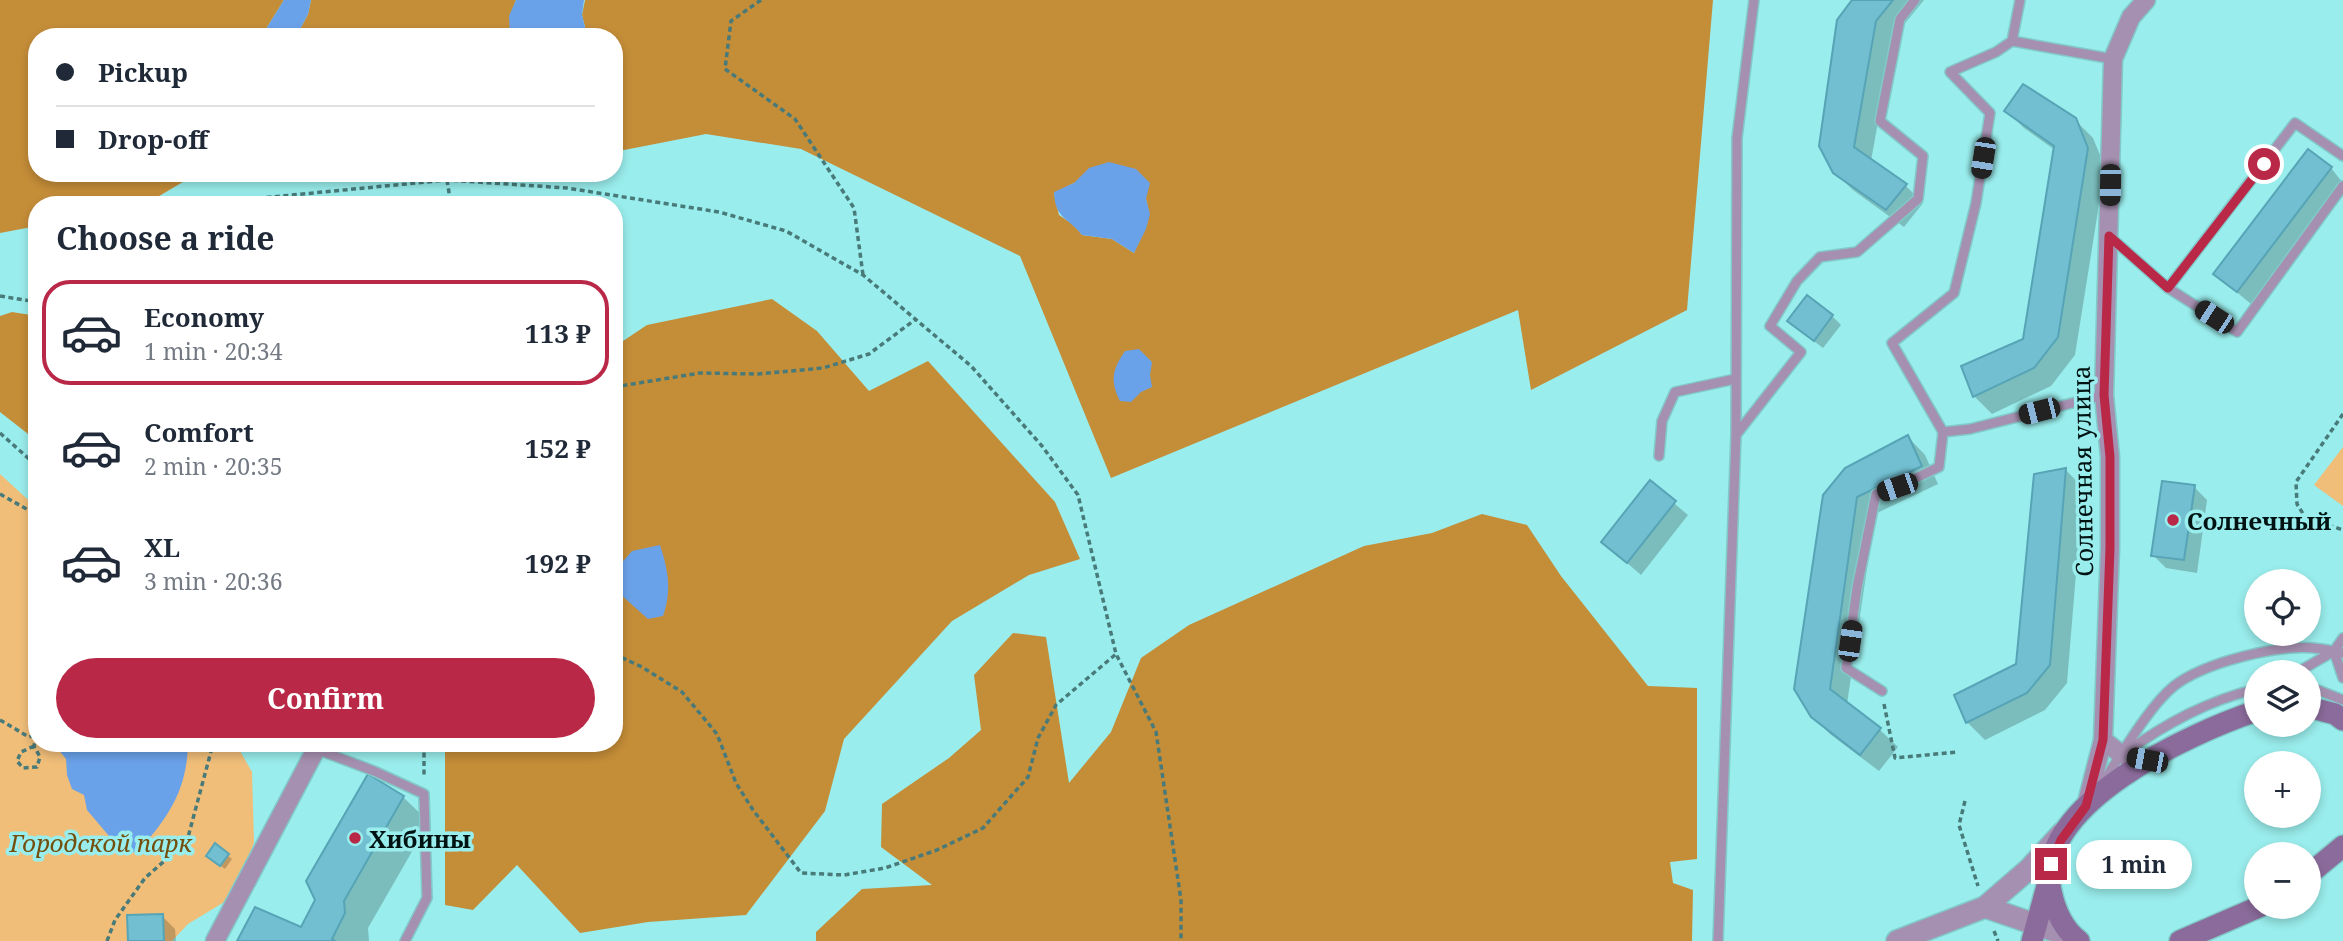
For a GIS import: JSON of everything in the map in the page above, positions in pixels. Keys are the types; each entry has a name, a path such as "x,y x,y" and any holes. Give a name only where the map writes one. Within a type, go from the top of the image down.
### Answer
{"main road":[{"path":"2321,701 2343,702"},
{"path":"2321,706 2343,720"},
{"path":"2035,933 2055,852 2080,813 2147,760 2221,723 2244,715"},
{"path":"2122,755 2147,760"},
{"path":"2321,864 2343,846"},
{"path":"2048,880 2057,913 2077,940"},
{"path":"2180,941 2244,913"}],"street":[{"name":"Солнечная улица","path":"2080,813 2103,740 2110,548 2110,457 2104,395 2113,59 2131,17 2146,0"},
{"path":"2103,740 2122,755"},
{"path":"215,941 314,752"},
{"path":"1897,941 2029,869 2080,813"},
{"path":"1981,897 2035,933 2077,940"}],"lane":[{"path":"1718,941 1736,435 1737,138 1754,0"},
{"path":"1736,435 1801,352 1770,327 1797,281 1820,257 1857,252 1918,199 1923,156 1880,121 1900,19 1914,0"},
{"path":"1882,691 1846,668 1857,587 1876,495 1939,467 1943,432 1892,343 1954,293 1976,203 1990,113 1950,72 1996,52 2012,41 2020,0"},
{"path":"2012,41 2113,59"},
{"path":"2168,288 2295,123 2343,156"},
{"path":"2109,236 2168,288 2237,332 2343,186"},
{"path":"1660,456 1662,421 1675,392 1735,379"},
{"path":"1943,432 1970,429 2104,395"},
{"path":"2343,638 2338,652 2343,678"},
{"path":"2080,813 2160,700 2176,685 2211,667 2265,652 2291,648 2338,652"},
{"path":"2321,660 2338,652"},
{"path":"2122,755 2184,715 2244,692"},
{"path":"324,752 424,794 427,898 405,941"}],"path":[{"path":"761,0 731,21 725,69 795,119 854,208 863,275"},
{"path":"282,196 426,182"},
{"path":"477,182 567,188 618,196"},
{"path":"623,197 719,212 786,230 863,275 971,366 1042,446 1078,495 1116,654 1156,732 1181,900 1181,941"},
{"path":"0,296 28,301"},
{"path":"623,386 700,373 758,374 823,368 869,354 916,319"},
{"path":"2343,414 2297,482 2297,504 2305,517 2343,530"},
{"path":"0,433 28,458"},
{"path":"0,494 28,510"},
{"path":"623,658 682,692 717,734 736,783 801,873 844,875 885,868 937,850 983,828 1028,777 1038,738 1056,705 1116,654"},
{"path":"1882,691 1895,758 1957,752"},
{"path":"0,720 28,736"},
{"path":"28,749 21,752 17,761 23,768 37,767 40,757 37,752"},
{"path":"107,941 115,920 145,878 187,841 211,752"},
{"path":"424,752 424,794"},
{"path":"1965,801 1959,825 1981,897"},
{"path":"1993,929 1998,941"}],"green space":[{"path":"2343,447 2343,506 2314,485"},
{"name":"Городской парк","path":"0,474 28,500 28,752 241,752 252,772 254,842 245,873 226,901 188,924 172,941 0,941"}],"shaded area":[{"path":"0,0 284,0 267,28 28,28 28,182 183,182 159,196 28,196 28,228 0,233"},
{"path":"311,0 516,0 510,16 510,28 301,28"},
{"path":"585,0 1713,0 1687,310 1531,390 1518,310 1111,478 1020,256 801,149 706,134 623,150 623,28 585,27 582,15","holes":["1074,183 1146,199 1148,221 1134,253 1112,239 1082,235 1074,225 1059,215 1054,193"]},
{"path":"772,299 817,331 869,391 928,361 1055,502 1080,559 1029,575 952,621 844,739 825,811 746,915 648,922 580,933 517,865 473,910 445,905 445,752 623,752 623,341 647,325"},
{"path":"12,312 28,315 28,434 0,412 0,316"},
{"path":"1482,514 1527,525 1561,576 1648,686 1697,688 1697,859 1670,862 1673,883 1693,890 1692,941 816,941 816,932 862,889 932,885 881,847 882,804 949,758 981,730 974,675 1013,633 1046,637 1069,783 1111,732 1141,658 1189,625 1364,546 1432,533"}],"water":[{"path":"284,0 311,0 301,28 267,28"},
{"path":"516,0 584,0 582,15 585,27 510,28 509,16"},
{"path":"1109,162 1136,169 1150,183 1146,199 1150,214 1134,253 1112,239 1082,235 1063,217 1055,201 1054,192 1074,183 1089,168"},
{"path":"1139,349 1152,362 1152,387 1141,392 1131,402 1120,401 1114,381 1117,364 1125,351"},
{"path":"660,545 668,589 663,616 648,619 623,597 623,561 632,551"},
{"path":"60,752 188,752 184,776 173,804 157,829 136,853 120,849 87,810 84,795 72,789 67,775 66,759"}],"building":[{"path":"1852,0 1893,0 1876,21 1854,147 1907,184 1886,210 1833,173 1819,146 1837,20"},
{"path":"2023,84 2076,118 2088,148 2058,337 2034,368 1973,397 1961,366 2023,339 2054,146 2004,111"},
{"path":"2308,149 2332,167 2237,292 2213,274"},
{"path":"1807,295 1833,315 1814,341 1787,321"},
{"path":"1908,435 1922,466 1857,497 1830,689 1881,728 1860,755 1811,717 1794,689 1823,495 1845,468"},
{"path":"2066,468 2050,665 2027,693 1966,723 1954,695 2016,664 2034,474"},
{"path":"1650,480 1676,501 1627,563 1601,542"},
{"name":"Солнечный","path":"2162,481 2195,485 2184,560 2151,556"},
{"name":"Хибины","path":"368,774 404,796 344,901 345,913 332,939 335,941 237,941 255,907 301,927 315,900 306,881"},
{"path":"215,843 229,854 220,866 206,856"},
{"path":"163,914 164,941 128,941 127,915"}],"place":[{"name":"Солнечный","path":"2173,520"},
{"name":"Хибины","path":"355,838"}],"route":[{"path":"2051,864 2073,820 2086,806 2103,740 2102,707 2110,548 2110,457 2104,395 2109,236 2168,288 2264,164"}]}
